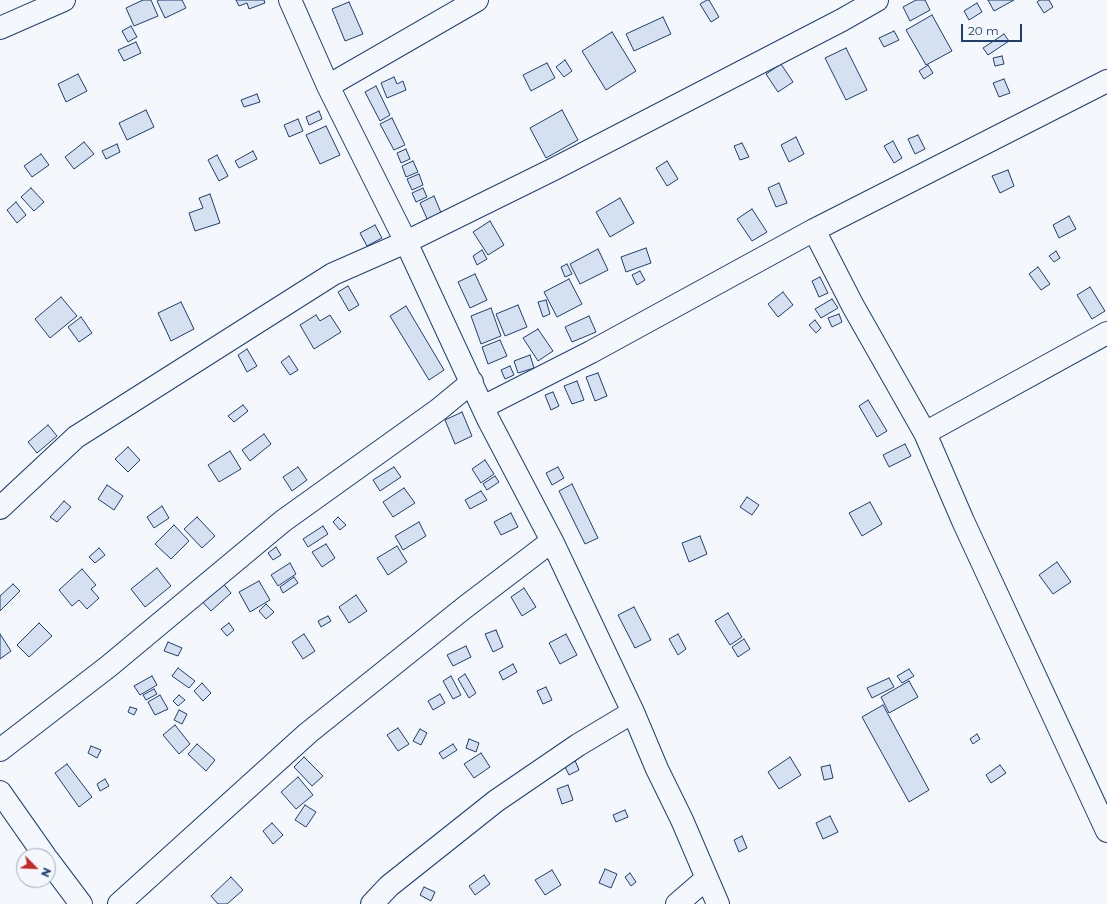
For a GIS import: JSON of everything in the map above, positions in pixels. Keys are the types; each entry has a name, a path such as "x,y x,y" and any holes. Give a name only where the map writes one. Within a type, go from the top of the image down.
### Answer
{"street":[{"path":"0,28 64,0"},
{"path":"290,0 328,86 406,242 483,407 552,541 633,712 657,770 682,820 718,904"},
{"path":"328,86 478,0"},
{"path":"0,508 76,437 333,274 406,242 703,92 877,0"},
{"path":"483,407 591,352 814,230 1107,81"},
{"path":"814,230 853,306 925,434 963,521 1107,831"},
{"path":"925,434 1107,333"},
{"path":"0,750 109,666 283,521 438,410 472,382"},
{"path":"119,904 308,733 464,608 552,541"},
{"path":"372,904 389,886 496,801 578,745 633,712"},
{"path":"0,792 39,848"},
{"path":"56,871 81,904"},
{"path":"677,904 706,879"}],"building":[{"path":"143,0 151,0 158,16 134,26 126,8"},
{"path":"182,0 186,8 165,18 157,1"},
{"path":"236,0 264,0 265,3 249,9 247,3 239,6"},
{"path":"709,0 719,17 711,22 700,4"},
{"path":"916,0 925,0 930,10 910,21 903,7"},
{"path":"988,0 1014,0 994,11"},
{"path":"1040,0 1049,0 1053,7 1044,13 1037,2"},
{"path":"349,2 363,34 345,41 332,9"},
{"path":"977,3 982,12 969,20 964,11"},
{"path":"932,15 952,51 926,65 906,30"},
{"path":"663,17 671,34 634,51 626,34"},
{"path":"131,26 137,37 128,42 122,31"},
{"path":"894,31 899,40 884,47 879,38"},
{"path":"612,32 636,71 606,90 582,51"},
{"path":"1004,34 1009,41 988,55 983,48"},
{"path":"136,42 141,53 124,61 118,50"},
{"path":"846,48 867,90 846,100 825,58"},
{"path":"1002,56 1004,64 995,66 993,58"},
{"path":"565,60 572,71 564,77 556,67"},
{"path":"547,63 555,78 531,91 523,75"},
{"path":"781,64 793,82 778,92 766,74"},
{"path":"928,65 933,73 924,79 919,71"},
{"path":"78,74 87,91 66,102 58,84"},
{"path":"394,77 397,84 403,81 406,90 387,98 381,83"},
{"path":"1004,79 1010,93 999,97 993,83"},
{"path":"376,86 390,115 380,121 365,92"},
{"path":"257,94 260,102 244,107 241,100"},
{"path":"146,110 154,127 127,140 119,123"},
{"path":"562,110 578,140 546,158 530,128"},
{"path":"319,111 322,119 309,125 306,117"},
{"path":"392,118 405,145 394,150 380,124"},
{"path":"298,119 303,131 289,137 284,125"},
{"path":"326,126 340,155 320,164 306,135"},
{"path":"918,135 925,149 915,154 908,139"},
{"path":"796,137 804,154 789,162 781,145"},
{"path":"893,141 902,158 894,163 884,146"},
{"path":"84,142 94,154 74,169 65,157"},
{"path":"742,143 749,157 740,160 734,146"},
{"path":"117,144 120,152 106,159 102,151"},
{"path":"406,149 410,159 401,163 397,153"},
{"path":"253,151 257,159 239,168 235,161"},
{"path":"41,154 49,165 32,177 24,166"},
{"path":"217,155 228,176 219,181 208,160"},
{"path":"413,161 418,172 406,177 402,166"},
{"path":"667,161 678,179 667,186 656,168"},
{"path":"1008,170 1014,186 1000,193 992,176"},
{"path":"419,174 423,185 412,190 407,179"},
{"path":"779,183 787,203 776,207 768,188"},
{"path":"31,188 44,202 34,211 21,197"},
{"path":"423,188 427,197 416,202 412,193"},
{"path":"210,194 220,223 195,231 189,213 203,208 199,198"},
{"path":"434,196 442,215 428,221 420,203"},
{"path":"620,198 634,223 610,237 596,212"},
{"path":"16,202 26,215 17,223 7,210"},
{"path":"752,209 767,232 752,241 737,219"},
{"path":"1069,216 1076,229 1059,238 1053,225"},
{"path":"490,221 504,245 488,255 473,232"},
{"path":"375,225 382,238 367,246 360,233"},
{"path":"646,248 651,263 626,272 621,257"},
{"path":"598,249 608,270 580,284 570,264"},
{"path":"482,250 487,259 477,265 473,256"},
{"path":"1056,251 1060,258 1054,262 1049,256"},
{"path":"567,264 572,274 565,277 561,267"},
{"path":"1038,267 1050,284 1041,290 1029,274"},
{"path":"640,271 645,280 637,285 632,275"},
{"path":"475,274 487,300 470,308 458,282"},
{"path":"820,277 828,293 819,297 812,281"},
{"path":"569,279 582,304 557,317 544,292"},
{"path":"348,286 359,305 349,311 338,292"},
{"path":"1090,287 1105,311 1092,319 1077,295"},
{"path":"783,292 793,305 778,317 768,304"},
{"path":"61,297 77,316 50,338 35,319"},
{"path":"832,299 838,308 821,318 815,309"},
{"path":"546,300 550,314 543,317 538,302"},
{"path":"181,302 194,329 171,341 158,313"},
{"path":"518,305 527,327 505,336 496,314"},
{"path":"406,306 444,370 429,380 390,316"},
{"path":"491,308 501,336 481,344 471,316"},
{"path":"839,314 842,322 832,327 828,318"},
{"path":"316,315 320,321 330,315 341,332 314,349 300,325"},
{"path":"589,316 596,332 572,342 565,327"},
{"path":"81,317 92,333 79,342 68,327"},
{"path":"815,320 821,328 816,333 809,325"},
{"path":"538,329 553,351 538,361 523,338"},
{"path":"500,340 507,356 488,364 482,347"},
{"path":"247,349 257,366 247,372 238,355"},
{"path":"530,355 534,368 518,373 514,361"},
{"path":"289,356 298,370 290,375 281,362"},
{"path":"510,366 514,375 505,379 501,370"},
{"path":"598,373 607,396 595,401 586,377"},
{"path":"577,381 584,400 572,404 564,386"},
{"path":"553,392 559,406 551,410 545,395"},
{"path":"868,400 887,431 877,437 859,406"},
{"path":"243,405 248,411 234,422 228,416"},
{"path":"462,412 472,436 455,444 445,420"},
{"path":"48,425 57,436 37,453 28,442"},
{"path":"264,434 271,444 250,461 242,450"},
{"path":"905,444 911,456 889,467 883,455"},
{"path":"128,447 140,460 128,472 115,459"},
{"path":"230,451 241,469 219,482 208,465"},
{"path":"485,460 494,474 481,483 472,469"},
{"path":"298,467 307,480 292,491 283,477"},
{"path":"394,467 401,477 380,491 373,480"},
{"path":"558,467 564,478 552,485 546,473"},
{"path":"495,476 499,482 487,490 483,484"},
{"path":"572,484 598,538 585,544 559,491"},
{"path":"107,485 123,496 114,510 98,499"},
{"path":"404,488 415,503 393,517 383,502"},
{"path":"481,491 487,500 470,509 465,500"},
{"path":"747,497 759,505 752,515 740,507"},
{"path":"64,501 71,507 57,522 50,517"},
{"path":"870,502 882,524 862,536 849,513"},
{"path":"162,506 169,518 154,528 147,517"},
{"path":"511,513 518,527 501,535 494,522"},
{"path":"197,517 215,536 202,548 184,529"},
{"path":"338,517 346,525 340,530 333,522"},
{"path":"419,522 426,536 403,550 395,536"},
{"path":"174,525 189,541 171,559 155,544"},
{"path":"323,526 328,534 308,547 303,539"},
{"path":"700,536 707,554 689,562 682,543"},
{"path":"326,544 335,558 322,567 312,552"},
{"path":"397,546 407,562 388,575 377,558"},
{"path":"276,547 281,555 273,560 268,553"},
{"path":"99,548 105,555 95,563 89,557"},
{"path":"1057,562 1071,582 1053,594 1039,575"},
{"path":"290,563 296,574 278,586 271,575"},
{"path":"157,568 171,586 145,607 131,589"},
{"path":"82,569 96,585 91,589 99,598 87,609 79,600 72,606 59,590"},
{"path":"294,577 298,583 283,593 280,587"},
{"path":"220,580 231,593 211,611 199,598"},
{"path":"259,581 270,600 250,612 239,592"},
{"path":"13,584 20,591 0,611 0,596"},
{"path":"524,588 536,607 522,616 511,597"},
{"path":"356,595 367,611 349,623 339,607"},
{"path":"266,604 274,612 266,619 259,611"},
{"path":"634,607 651,640 635,648 618,615"},
{"path":"728,613 742,637 730,645 715,621"},
{"path":"328,616 331,621 321,627 318,621"},
{"path":"39,623 52,636 29,657 17,645"},
{"path":"229,623 234,630 227,636 221,629"},
{"path":"496,630 503,647 493,652 485,634"},
{"path":"0,634 11,651 0,659"},
{"path":"304,634 315,651 303,659 292,642"},
{"path":"566,634 577,655 560,664 549,643"},
{"path":"678,634 686,649 678,655 669,639"},
{"path":"744,639 750,649 738,657 732,647"},
{"path":"168,642 182,648 178,656 164,651"},
{"path":"466,646 471,657 453,666 447,655"},
{"path":"513,664 517,672 503,680 499,672"},
{"path":"178,668 195,681 189,688 172,676"},
{"path":"909,669 914,676 902,683 897,676"},
{"path":"465,674 476,693 469,698 458,679"},
{"path":"152,676 157,685 140,695 134,686"},
{"path":"451,676 461,695 453,699 443,681"},
{"path":"889,678 894,687 872,698 867,688"},
{"path":"909,681 918,697 889,713 881,697"},
{"path":"202,683 211,693 203,701 194,691"},
{"path":"546,687 552,700 543,704 537,691"},
{"path":"154,689 157,694 146,700 143,695"},
{"path":"440,694 445,703 433,710 428,701"},
{"path":"160,695 168,709 155,715 148,702"},
{"path":"179,695 185,700 178,706 173,701"},
{"path":"883,705 929,790 909,802 862,717"},
{"path":"130,707 137,709 134,715 128,712"},
{"path":"179,710 187,714 182,724 174,720"},
{"path":"175,725 190,744 179,754 163,735"},
{"path":"398,728 409,744 398,751 387,735"},
{"path":"420,729 427,733 421,745 413,741"},
{"path":"977,734 980,739 973,744 970,739"},
{"path":"469,739 479,743 476,752 466,748"},
{"path":"197,744 215,760 206,771 188,754"},
{"path":"453,744 457,750 443,759 439,753"},
{"path":"91,746 101,750 97,758 88,753"},
{"path":"481,753 490,767 474,778 464,764"},
{"path":"304,757 323,776 312,786 294,767"},
{"path":"790,757 801,775 779,789 768,772"},
{"path":"574,758 579,770 569,775 563,763"},
{"path":"67,764 92,797 79,807 55,773"},
{"path":"830,765 833,778 824,780 821,767"},
{"path":"1000,765 1006,773 991,783 986,775"},
{"path":"298,777 313,795 296,809 281,792"},
{"path":"105,779 109,786 100,791 97,784"},
{"path":"568,785 573,800 562,804 557,789"},
{"path":"305,805 316,812 306,827 295,820"},
{"path":"625,810 628,817 616,822 613,815"},
{"path":"830,816 838,832 823,839 816,823"},
{"path":"272,823 283,835 273,844 263,831"},
{"path":"742,836 747,848 739,852 734,840"},
{"path":"605,869 617,874 611,888 599,883"},
{"path":"552,870 561,885 545,895 535,880"},
{"path":"630,873 636,882 631,886 625,877"},
{"path":"484,875 490,884 475,895 469,886"},
{"path":"231,877 243,890 227,904 218,904 211,896"},
{"path":"424,887 435,892 431,901 420,895"}]}
